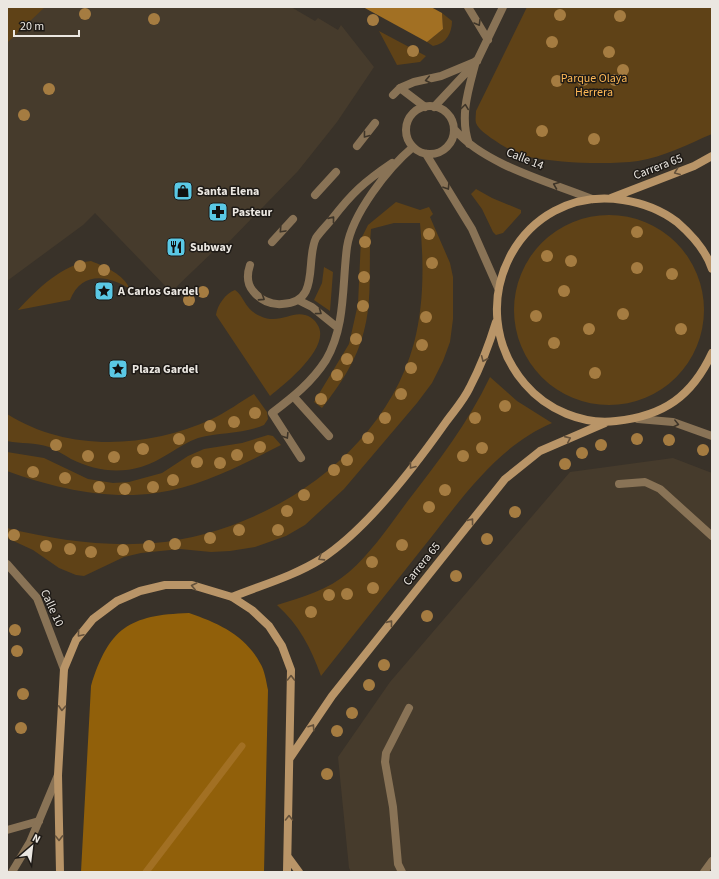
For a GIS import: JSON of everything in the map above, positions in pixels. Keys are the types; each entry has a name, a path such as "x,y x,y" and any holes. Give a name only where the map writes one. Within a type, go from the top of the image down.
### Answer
{"main road":[{"name":"Carrera 65","path":"610,198 694,166 712,156"},
{"path":"712,269 709,260 692,235 668,215 641,203 610,198 592,199 565,206 541,220 521,239 510,256 498,288 496,310 502,348 515,372 532,392 554,408 579,418 606,422 638,419 658,411 676,401 691,387 704,370 712,353"},
{"path":"232,597 296,572 322,558 351,536 403,478 470,389 485,357 497,322"},
{"name":"Carrera 65","path":"290,759 332,696 505,479 540,451 606,422"},
{"path":"60,872 58,775 64,669 76,640 93,619 117,601 134,593 165,585 188,585 232,597 252,610 269,626 282,646 291,670 287,872"},
{"path":"288,857 299,872"}],"street":[{"path":"468,7 488,40"},
{"path":"469,145 465,134 464,116 466,100 477,60 488,40 502,7"},
{"path":"393,95 400,88 414,82 441,76 477,60"},
{"path":"434,107 477,60"},
{"path":"400,88 425,107"},
{"path":"425,107 434,107 442,109 448,115 453,122 455,130 453,139 449,146 435,154 426,154 419,152 413,147 406,133 407,124 410,116 417,110 425,107"},
{"path":"357,146 375,123"},
{"name":"Calle 14","path":"455,130 469,145 500,162 592,199"},
{"path":"250,265 248,271 248,281 250,288 259,298 277,305 288,304 298,300 309,285 313,248 317,238 352,194 363,183 413,147"},
{"path":"426,154 472,229 498,288"},
{"path":"302,458 272,413 294,397 312,379 326,359 338,328 344,293 347,246 352,225 364,205 396,160"},
{"path":"315,196 336,172"},
{"path":"272,242 293,219"},
{"path":"298,300 312,307 338,328"},
{"path":"294,397 329,436"},
{"path":"638,419 673,422 712,436"},
{"path":"618,484 645,482 660,489 712,536"},
{"name":"Calle 10","path":"7,564 37,598 64,669"},
{"path":"402,872 398,864 393,807 385,762 386,753 409,708"},
{"path":"12,872 30,842 58,775"},
{"path":"7,830 39,821"},
{"path":"704,872 712,861"}],"shaded area":[{"path":"7,7 291,7 315,21 318,18 338,30 341,25 374,67 337,122 298,171 223,248 220,245 171,292 95,213 83,225 7,281"},
{"path":"363,7 431,7 442,13 443,29 427,42"},
{"path":"673,458 712,473 712,872 351,872 349,868 338,757 390,682 570,472"},
{"path":"189,613 230,631 247,645 262,666 268,690 264,872 81,872 91,686 98,666 105,650 124,628 151,617 168,614"}],"green space":[{"path":"7,7 45,7 7,43"},
{"name":"Parque Olaya Herrera","path":"527,7 712,7 712,134 676,150 648,159 612,163 568,162 524,156 514,152 491,138 477,125 476,111"},
{"path":"442,13 452,21 451,30 445,40 438,45 433,46 427,42 443,29"},
{"path":"379,31 426,56 420,62 397,65"},
{"path":"476,189 492,198 521,210 521,213 503,233 496,235 493,232 482,209 471,194"},
{"path":"396,202 420,210 429,207 433,214 430,217 450,263 453,277 453,319 450,342 443,361 432,383 417,403 344,489 305,525 286,536 255,547 211,552 180,549 141,553 124,557 84,576 76,575 59,568 33,550 7,538 7,528 80,542 117,544 154,543 196,536 237,523 277,505 314,481 348,453 376,420 399,383 414,343 420,314 422,253 420,223 394,223 371,229 367,318 361,342 347,372 322,408 314,402 349,344 358,304 361,239 368,225"},
{"path":"609,215 627,217 645,223 662,231 676,243 688,257 696,274 702,292 704,310 702,328 696,346 688,363 676,377 662,389 645,397 627,403 609,405 591,403 573,397 556,389 542,377 530,363 522,346 516,328 514,310 516,292 522,274 530,257 542,243 556,231 573,223 591,217"},
{"path":"91,261 119,275 130,289 112,280 96,278 81,284 70,300 18,310 42,286 61,272 70,267"},
{"path":"324,267 333,272 330,311 314,300 322,283"},
{"path":"235,290 248,307 260,316 279,319 300,314 312,318 320,333 319,343 305,364 296,374 270,396 216,315 222,300"},
{"path":"490,377 517,401 552,423 531,434 512,447 479,478 321,676 304,638 292,621 277,605 333,584 349,572 373,548 452,442"},
{"path":"254,394 267,412 268,419 264,425 248,430 198,438 156,461 132,469 105,470 96,468 79,463 49,447 38,444 7,441 7,414 31,427 56,435 82,440 109,442 135,440 162,436 187,429 218,416"},
{"path":"268,435 273,436 281,445 205,480 189,486 156,493 137,495 99,494 43,483 7,471 7,452 44,458 88,479 113,483 129,482 162,473 188,456 204,449 242,443"}],"waterway":[{"path":"146,872 242,746"}],"place":[{"name":"Santa Elena","path":"183,191"},
{"name":"Pasteur","path":"218,212"},
{"name":"Subway","path":"176,247"},
{"name":"A Carlos Gardel","path":"104,291"},
{"name":"Plaza Gardel","path":"118,369"}]}
